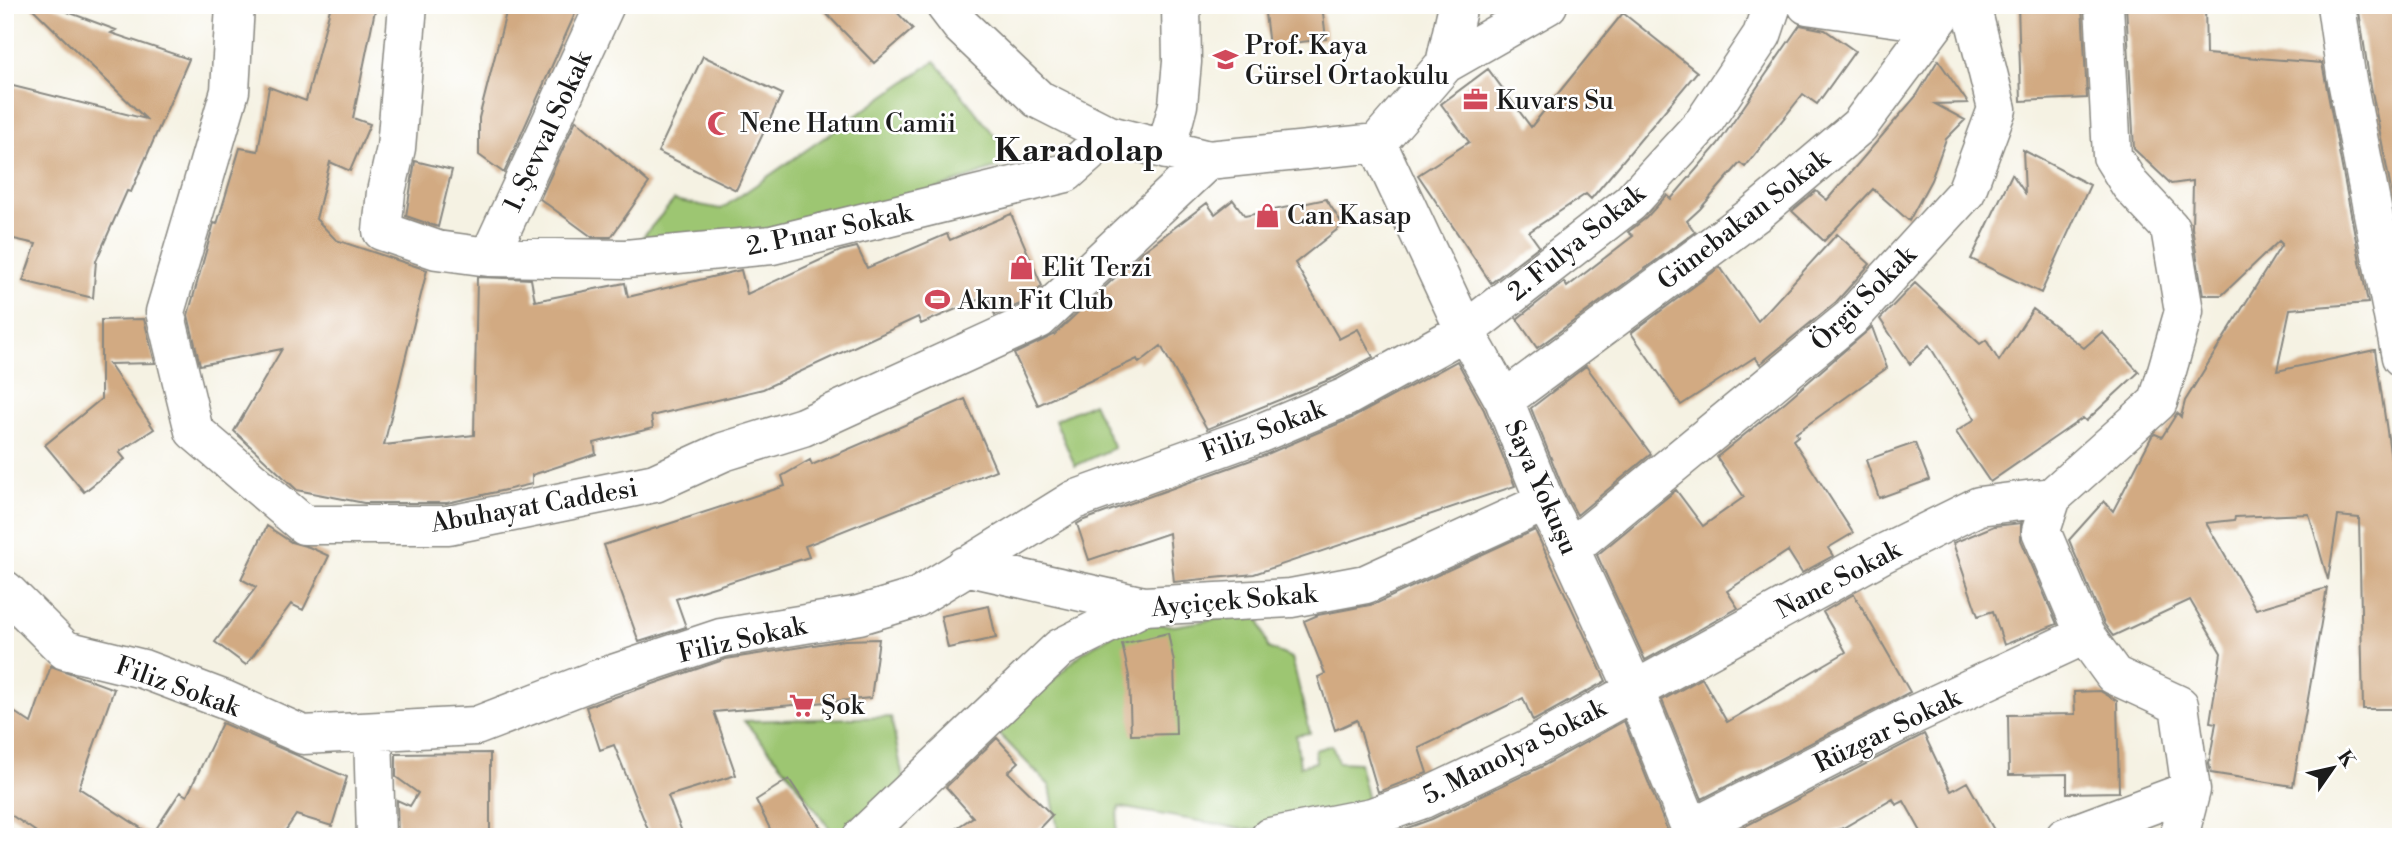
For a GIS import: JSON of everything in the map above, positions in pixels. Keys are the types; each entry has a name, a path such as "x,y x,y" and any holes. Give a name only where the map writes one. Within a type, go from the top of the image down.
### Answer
{"street":[{"name":"Abuhayat Caddesi","path":"235,5 230,91 165,312 194,431 304,525 449,525 655,483 723,452 803,427 1039,318 1208,160"},
{"name":"2. Pınar Sokak","path":"408,5 396,148 386,191 382,231 437,250 489,257 626,259 772,245 1066,173 1109,135"},
{"name":"1. Şevval Sokak","path":"489,257 605,5"},
{"path":"945,5 961,26 1038,99 1109,135 1208,160 1377,143 1445,64 1548,5"},
{"path":"1166,150 1178,106 1182,62 1181,5"},
{"path":"1445,64 1458,5"},
{"name":"2. Fulya Sokak","path":"1465,331 1630,203 1704,122 1762,35 1772,5"},
{"path":"1807,5 1906,19 1956,6"},
{"path":"2104,5 2112,156 2130,185 2170,228 2184,311 2158,402 2052,497 2041,530 2085,635 2114,675 2179,705 2191,790 2179,837"},
{"path":"2336,5 2346,75 2401,356"},
{"name":"Günebakan Sokak","path":"1504,400 1755,214 1859,126 1956,6"},
{"name":"Örgü Sokak","path":"1570,549 1851,318 1966,192 1997,109 1956,6"},
{"name":"Saya Yokuşu","path":"1377,143 1465,331 1504,400 1545,502 1570,549 1634,689 1693,833"},
{"name":"Filiz Sokak","path":"5,590 65,650 143,669 303,735 476,726 595,680 721,638 859,615 916,598 1074,500 1258,434 1346,397 1465,331"},
{"name":"Nane Sokak","path":"1634,689 1880,555 1979,506 2052,497"},
{"name":"Ayçiçek Sokak","path":"862,837 1060,648 1144,606 1291,598 1366,584 1545,502"},
{"path":"965,566 1144,606"},
{"name":"Rüzgar Sokak","path":"1693,833 1913,715 2085,635"},
{"name":"5. Manolya Sokak","path":"1270,837 1371,817 1423,799 1532,747 1634,689"},
{"path":"373,732 376,837"},
{"path":"2065,837 2191,790"}],"green space":[{"path":"935,61 1015,161 878,210 768,232 635,246 674,200 721,209"},
{"path":"1093,403 1114,448 1075,466 1055,420"},
{"path":"1257,612 1268,648 1292,658 1310,733 1296,735 1300,766 1316,762 1315,750 1332,745 1338,762 1359,763 1369,805 1280,831 1244,829 1119,807 1115,837 1052,837 1058,831 1050,786 997,732 1082,653 1136,620 1174,626"},
{"path":"891,717 905,788 855,837 836,837 786,770 744,721"}],"building":[{"path":"29,5 49,5 116,30 111,33 189,59 131,192 127,191 96,261 93,298 23,281 36,244 5,237 5,84 146,119"},
{"path":"331,5 376,5 353,118 370,124 350,171 330,162 316,219 336,240 427,270 384,445 474,435 477,277 531,279 535,301 625,283 628,297 741,270 747,294 840,251 857,247 867,268 947,234 950,240 1011,214 1042,286 1027,301 995,315 987,296 921,324 918,317 763,389 651,416 653,428 594,443 596,454 532,475 532,484 447,503 364,503 297,490 234,431 282,349 200,365 188,315 214,223 217,224 240,148 258,151 269,87 306,101"},
{"path":"508,5 579,5 504,173 479,155 479,118"},
{"path":"818,5 890,5 913,29 874,63"},
{"path":"1264,5 1322,5 1326,39 1269,46"},
{"path":"2018,5 2082,5 2087,98 2021,101"},
{"path":"2126,5 2205,5 2206,54 2322,63 2368,303 2290,309 2277,371 2375,350 2401,526 2401,709 2363,709 2359,518 2338,516 2328,580 2309,514 2235,517 2234,520 2206,523 2256,609 2327,588 2293,786 2211,773 2209,763 2216,723 2210,722 2221,653 2190,600 2113,636 2104,624 2069,540 2104,501 2113,511 2152,436 2155,434 2162,437 2177,413 2181,417 2185,401 2282,244 2279,241 2222,295 2203,295 2192,228 2193,181 2171,184 2134,149"},
{"path":"2358,5 2401,5 2401,241 2368,71"},
{"path":"1623,13 1697,72 1591,199 1586,194 1529,232 1539,246 1491,283 1418,175 1469,142 1441,104 1488,69 1531,127"},
{"path":"1800,25 1825,30 1855,51 1817,104 1803,94 1745,167 1740,163 1687,221 1695,232 1537,348 1517,319 1564,282 1567,287 1633,236 1628,232 1646,218 1667,195 1671,199 1718,144"},
{"name":"Nene Hatun Camii","path":"703,56 782,94 736,190 658,152"},
{"path":"1938,60 1968,103 1935,104 1965,120 1946,139 1931,180 1909,221 1873,189 1824,241 1792,211 1816,191 1827,200 1917,95"},
{"path":"576,120 649,183 611,237 592,237 540,199"},
{"path":"2023,150 2090,185 2041,293 1971,259 2012,174 2025,193"},
{"path":"415,161 452,170 438,227 406,216"},
{"path":"1326,199 1343,225 1295,263 1339,339 1358,329 1373,357 1336,377 1207,429 1161,346 1139,363 1137,359 1038,405 1014,354 1054,335 1141,253 1207,203 1215,214 1233,200 1245,216"},
{"path":"1837,234 1870,264 1836,302 1760,364 1755,357 1681,405 1631,333 1720,267 1758,321"},
{"path":"1915,283 1980,344 1986,340 1999,361 2033,309 2084,348 2102,332 2139,372 2086,421 2083,418 1990,482 1956,432 1975,419 1929,345 1910,364 1880,319"},
{"path":"144,319 155,363 109,364 154,429 119,452 125,459 84,492 45,445 101,399 101,320"},
{"path":"1872,327 1887,368 1796,433 1798,436 1793,440 1853,533 1828,548 1833,556 1802,573 1788,551 1727,591 1738,608 1645,660 1597,555 1676,490 1703,526 1744,497 1717,457"},
{"path":"1457,361 1484,410 1515,486 1254,574 1174,582 1169,533 1089,560 1077,524 1084,520 1265,455 1354,417"},
{"path":"1586,366 1651,454 1577,515 1565,493 1531,408"},
{"path":"965,399 996,470 805,546 809,557 676,599 686,627 639,642 604,545 785,486 782,476 810,460 812,465"},
{"path":"1915,443 1929,480 1879,498 1866,460"},
{"path":"2021,523 2021,540 2057,624 2004,645 1993,611 1978,616 1953,543 1994,526"},
{"path":"267,526 291,542 329,556 303,610 291,604 246,665 215,642 256,587 241,579"},
{"path":"1535,530 1606,681 1533,721 1523,698 1419,748 1427,773 1378,792 1357,720 1335,730 1318,677 1325,674 1304,621 1318,615 1375,604"},
{"path":"1854,594 1910,692 1702,799 1662,700 1702,678 1727,722 1846,652 1823,612"},
{"path":"989,606 996,638 948,648 941,616"},
{"path":"1168,633 1174,662 1176,734 1131,735 1129,676 1122,644"},
{"path":"879,639 871,698 714,712 736,775 668,796 684,837 651,837 614,745 600,750 586,707 726,659 845,640"},
{"path":"51,666 114,689 79,788 152,835 180,792 187,796 222,723 347,777 332,826 296,815 281,837 44,837 5,811 5,706 31,723"},
{"path":"2100,691 2117,701 2119,792 2067,793 2067,774 2009,775 2008,715 2075,714 2074,692"},
{"path":"1624,721 1670,837 1383,837 1432,819 1541,767"},
{"path":"1924,734 1951,791 1967,782 1998,837 1924,837 1904,801 1896,805 1893,799 1843,828 1820,837 1724,837"},
{"path":"997,738 1019,762 1008,772 1052,815 1031,837 943,837 973,817 946,787"},
{"path":"490,753 490,837 398,837 397,800 410,806 418,793 396,777 396,754"},
{"path":"789,779 827,837 774,837 756,800"}],"place":[{"name":"Prof. Kaya Gürsel Ortaokulu","path":"1225,60"},
{"name":"Kuvars Su","path":"1476,100"},
{"name":"Nene Hatun Camii","path":"720,123"},
{"name":"Can Kasap","path":"1267,215"},
{"name":"Elit Terzi","path":"1022,267"},
{"name":"Akın Fit Club","path":"938,300"},
{"name":"Şok","path":"801,705"}],"district":[{"name":"Karadolap","path":"1079,149"}]}
